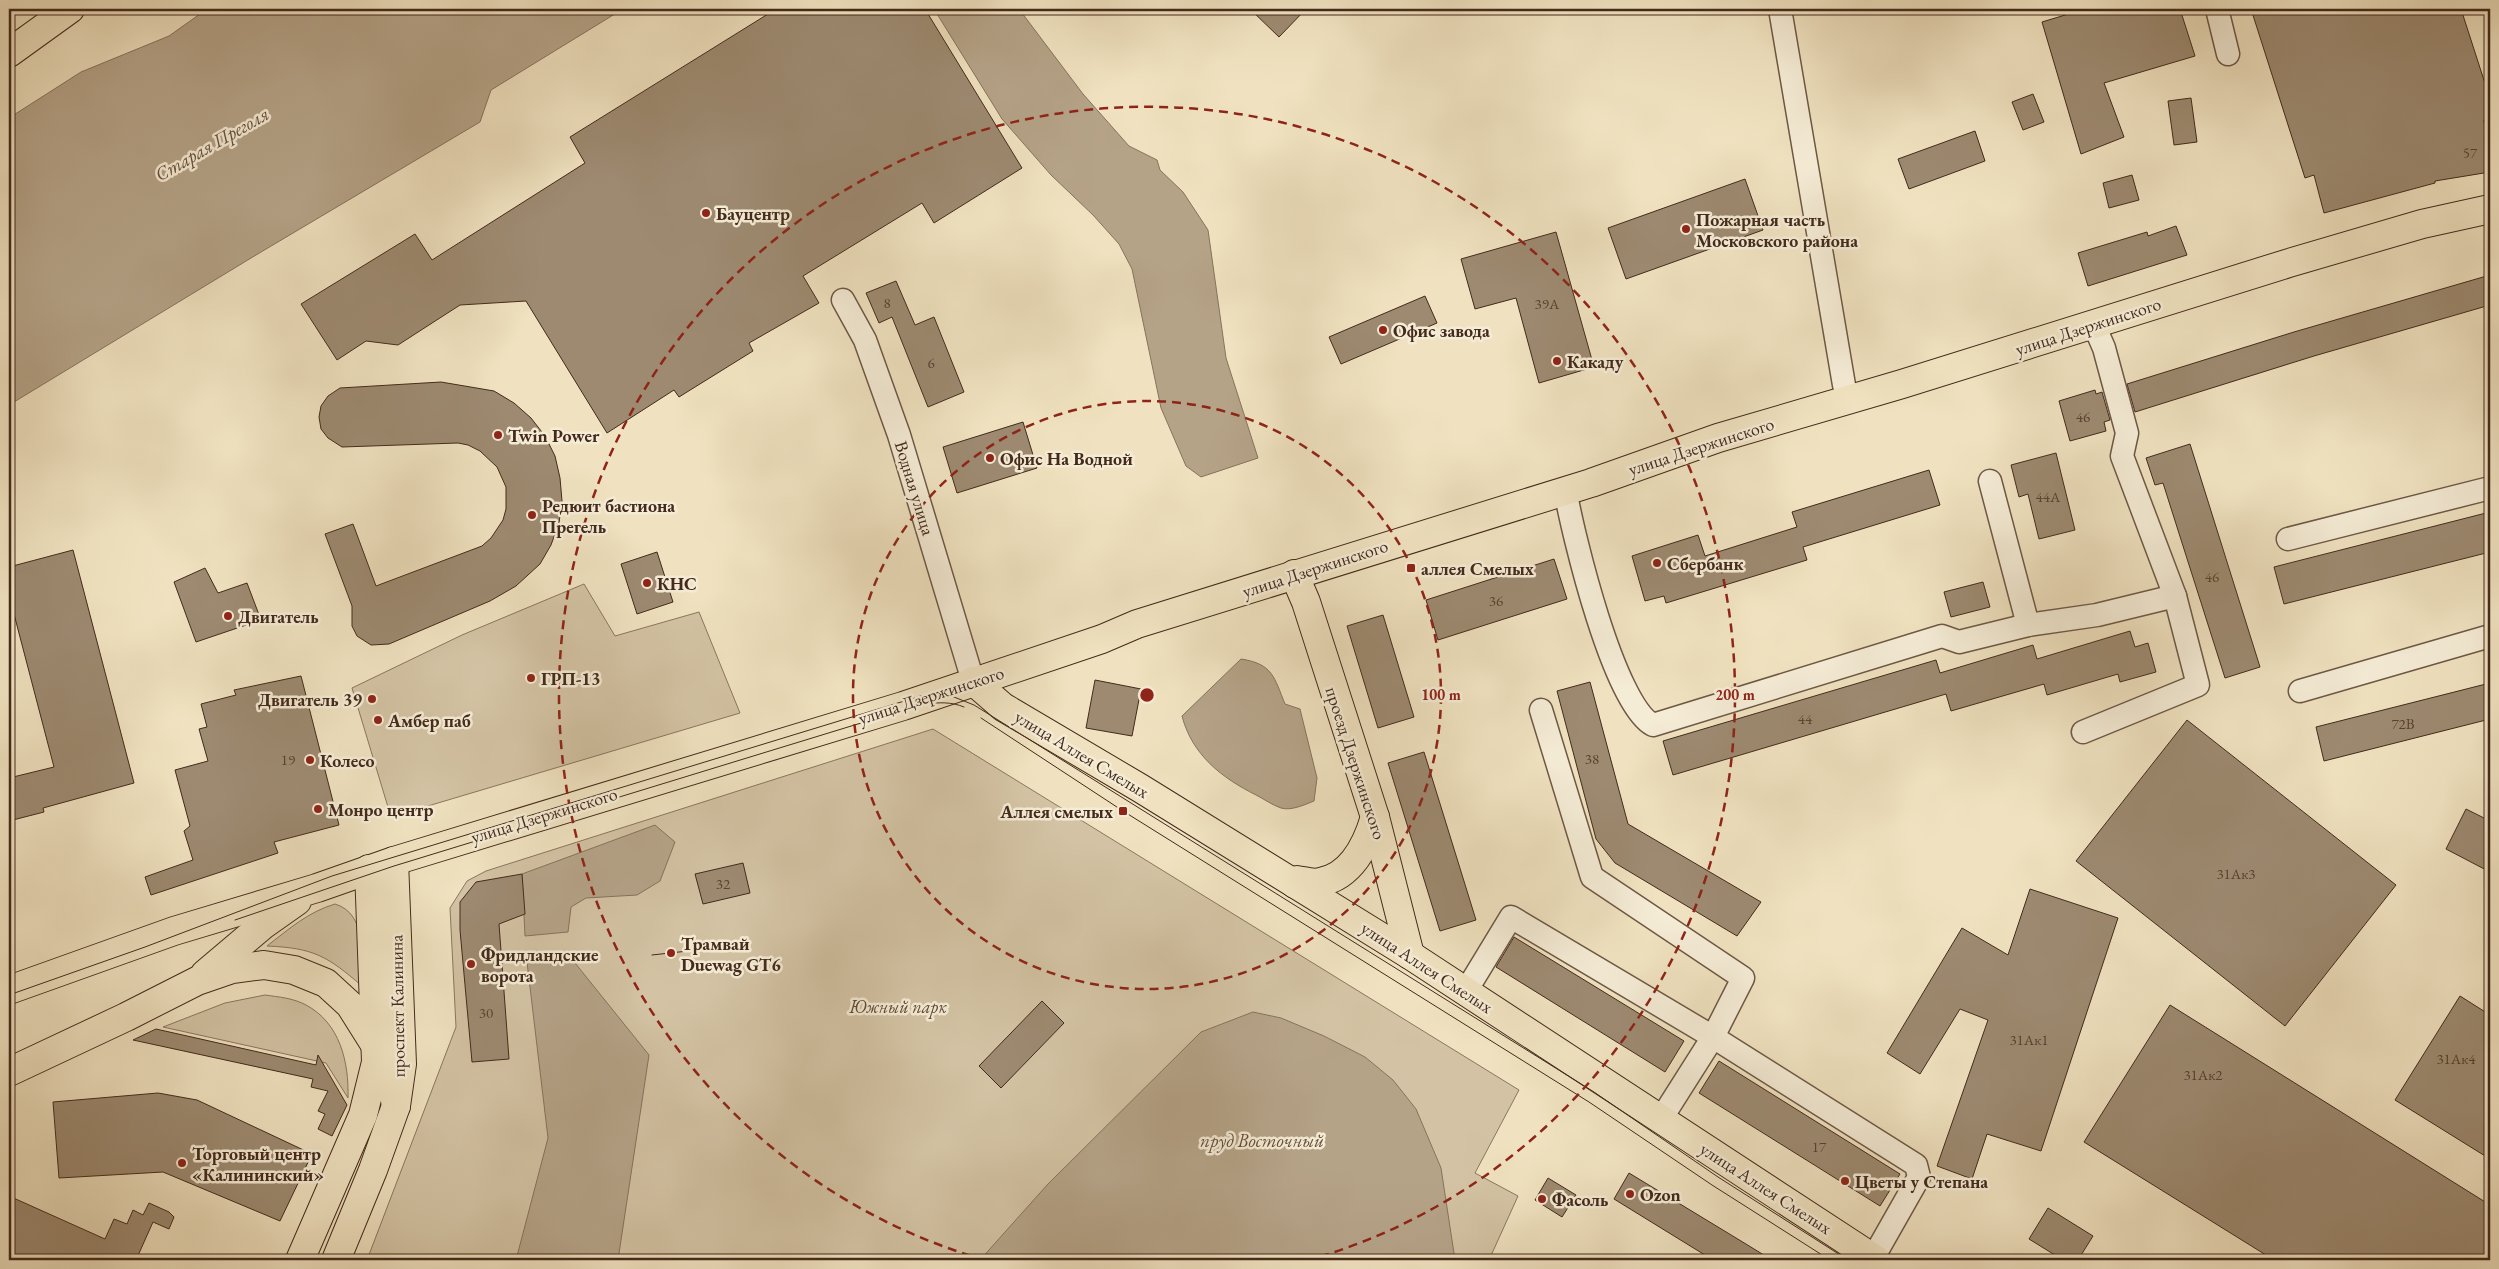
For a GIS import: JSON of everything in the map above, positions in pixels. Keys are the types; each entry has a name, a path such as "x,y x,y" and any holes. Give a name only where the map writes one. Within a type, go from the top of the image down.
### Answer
{"main road":[{"path":"9,53 70,9"},
{"name":"улица Дзержинского","path":"9,990 221,916 317,888 381,865 903,706 1102,639 1137,624 1565,489 1591,483 1718,438 2094,325 2362,241 2422,224 2490,209"},
{"name":"проезд Дзержинского","path":"1294,574 1306,602 1375,817 1410,955"},
{"name":"улица Аллея Смелых","path":"973,681 1003,707 1410,955 1874,1259"},
{"path":"1295,884 1297,880 1319,883 1344,871 1364,848 1375,817"},
{"name":"проспект Калинина","path":"300,1260 363,1115 376,1062 381,865"},
{"name":"проспект Калинина","path":"336,1260 373,1170 396,1106 402,1064 381,865"},
{"path":"197,981 263,926 317,888"},
{"path":"9,1006 139,960 144,954 144,942"},
{"path":"9,1072 197,981 232,970 264,965 294,970 326,983 350,1005 377,1045 389,1067 396,1106"}],"street":[{"path":"1780,9 1844,386 1849,399"},
{"path":"2217,9 2228,54"},
{"name":"Водная улица","path":"842,300 865,340 899,435 973,681"},
{"path":"2083,732 2198,685 2175,596 2122,456 2127,433 2104,348 2094,325"},
{"path":"1990,481 2028,626"},
{"path":"2288,539 2490,488"},
{"path":"1565,489 1569,516 1606,643 1635,707 1645,720 1653,725 1942,636 1959,642 2028,626 2097,615 2175,596"},
{"path":"2300,692 2490,636"},
{"path":"1541,710 1592,877 1744,978 1712,1037 1661,1119"},
{"path":"1466,992 1511,917 1712,1037 1916,1165 1920,1177 1874,1259"}],"green space":[{"path":"584,584 615,636 699,612 740,713 391,817 352,688 462,635"},
{"name":"Южный парк","path":"933,729 1519,1090 1475,1173 1518,1196 1489,1260 367,1260 456,1027 450,908 467,881 486,871"},
{"path":"335,904 346,909 358,927 362,950 362,986 339,967 319,956 297,949 267,946 307,916"},
{"path":"265,995 286,998 306,1005 327,1022 340,1045 344,1058 347,1071 348,1098 326,1063 163,1027 225,1003"}],"water":[{"name":"Старая Преголя","path":"207,9 623,9 491,90 480,122 9,405 9,118 81,72 169,36"},
{"path":"934,9 1019,9 1083,94 1129,146 1157,160 1160,170 1183,192 1208,230 1226,358 1258,458 1201,477 1186,466 1161,408 1132,269 1119,244 1093,215 1051,175 1002,119"},
{"path":"1241,659 1252,661 1266,668 1275,679 1285,704 1300,709 1317,778 1314,801 1289,809 1274,805 1220,773 1201,754 1193,742 1182,716"},
{"path":"655,825 675,842 660,881 637,895 586,898 571,907 568,932 525,936 522,874"},
{"path":"571,958 649,1055 618,1260 516,1260 548,1138 527,962"},
{"name":"пруд Восточный","path":"1253,1012 1281,1018 1324,1036 1365,1057 1393,1080 1416,1109 1441,1168 1455,1260 980,1260 1048,1184 1201,1032"}],"building":[{"name":"Бауцентр","path":"776,9 925,9 1022,168 934,223 922,203 803,276 819,303 749,343 753,351 679,397 674,390 607,433 526,301 460,305 398,345 366,341 337,360 301,304 415,234 432,260 585,163 570,137"},
{"path":"1250,9 1306,9 1279,37"},
{"path":"2085,9 2180,9 2195,56 2104,83 2124,137 2081,154 2042,22"},
{"path":"2251,9 2461,9 2490,99 2490,118 2484,120 2490,172 2435,181 2435,183 2324,213 2314,175 2305,178"},
{"path":"2033,94 2044,122 2023,130 2012,102"},
{"path":"2191,98 2197,142 2174,145 2168,101"},
{"path":"1975,131 1985,161 1909,189 1898,159"},
{"path":"2132,175 2139,200 2109,208 2103,183"},
{"name":"Пожарная часть Московского района","path":"1745,179 1763,230 1626,279 1608,228"},
{"path":"2176,226 2187,255 2088,286 2078,253 2147,232 2148,236"},
{"path":"1556,232 1594,367 1539,383 1516,298 1475,309 1461,259"},
{"path":"2490,275 2490,305 2314,356 2135,412 2127,384 2294,332"},
{"path":"896,281 915,325 934,317 964,392 928,407 892,317 879,323 866,293"},
{"name":"Офис завода","path":"1425,296 1437,323 1341,364 1329,337"},
{"name":"Редюит бастиона Прегель","path":"441,382 494,391 514,403 531,418 545,436 555,456 560,478 562,501 559,523 551,545 540,564 516,586 490,601 389,644 371,645 357,636 352,626 352,606 325,534 353,524 376,586 482,546 491,538 503,520 506,509 506,487 497,467 480,451 468,445 458,443 342,447 328,438 321,429 319,417 321,406 328,396 340,388"},
{"path":"2095,390 2096,394 2102,392 2110,420 2104,422 2106,431 2070,441 2059,401"},
{"name":"Офис На Водной","path":"1023,422 1037,468 957,493 943,447"},
{"path":"2190,444 2260,667 2225,678 2163,483 2155,485 2146,458"},
{"path":"2056,453 2075,530 2039,539 2028,494 2019,497 2011,465"},
{"path":"1929,470 1940,505 1803,547 1807,560 1666,603 1664,596 1645,601 1632,556 1698,535 1705,556 1797,527 1792,512"},
{"path":"2490,512 2490,552 2284,604 2274,567"},
{"path":"73,550 134,783 43,808 44,812 9,821 9,778 54,767 9,595 9,567"},
{"name":"КНС","path":"657,552 673,602 637,614 621,564"},
{"path":"1554,559 1567,599 1438,640 1426,600"},
{"path":"205,568 218,593 247,583 261,620 196,642 174,582"},
{"path":"1983,582 1990,607 1951,617 1944,592"},
{"path":"1383,615 1414,717 1378,728 1347,626"},
{"path":"2130,631 2135,647 2148,643 2156,672 2120,682 2118,674 2047,695 2044,684 1951,711 1946,694 1673,775 1663,741 1936,660 1940,673 2033,645 2037,659"},
{"path":"301,676 339,825 274,842 278,853 151,895 145,877 193,860 184,831 190,826 175,770 208,761 199,729 207,727 201,704 236,695 234,690"},
{"path":"1095,680 1141,689 1132,736 1086,728"},
{"path":"1590,682 1628,824 1761,902 1737,936 1615,863 1596,839 1557,691"},
{"path":"2490,683 2490,719 2324,761 2316,727"},
{"path":"2187,720 2396,885 2285,1026 2076,861"},
{"path":"1424,752 1476,920 1440,931 1388,763"},
{"path":"2466,809 2490,821 2490,872 2446,849"},
{"path":"743,863 750,893 703,904 695,874"},
{"name":"Фридландские ворота","path":"522,874 525,914 499,924 509,1059 472,1062 460,930 460,902 476,882"},
{"path":"2030,889 2118,918 2041,1151 1987,1134 1972,1179 1937,1166 1988,1020 1960,1009 1920,1074 1887,1053 1962,928 2008,955"},
{"path":"1514,937 1684,1041 1665,1072 1496,967"},
{"path":"2460,996 2490,1015 2490,1159 2395,1100"},
{"path":"1042,1001 1064,1023 1001,1088 979,1066"},
{"path":"2170,1005 2490,1205 2490,1260 2274,1260 2084,1142"},
{"path":"156,1029 316,1065 318,1055 347,1105 332,1136 318,1129 325,1114 318,1111 328,1091 311,1087 313,1079 133,1040"},
{"path":"1719,1061 1900,1174 1880,1206 1699,1093"},
{"name":"Торговый центр «Калининский»","path":"158,1093 197,1100 312,1154 280,1221 163,1172 59,1178 53,1102"},
{"path":"1629,1173 1772,1260 1713,1260 1614,1199"},
{"path":"1548,1178 1576,1195 1562,1217 1535,1200"},
{"path":"9,1196 105,1239 114,1219 127,1224 133,1210 143,1215 149,1203 169,1212 174,1217 169,1229 153,1222 136,1260 9,1260"},
{"path":"2048,1208 2093,1236 2078,1260 2063,1260 2029,1239"}],"tram line":[{"path":"9,995 145,947 332,876 924,695 949,695 974,705 1594,1092 1718,1177 1848,1260"},
{"path":"235,920 394,866 903,710 934,703 954,704 964,707"},
{"path":"981,718 1123,811 1589,1102 1712,1185 1830,1260"},
{"path":"652,955 706,949"}],"place":[{"name":"Бауцентр","path":"706,213"},
{"name":"Пожарная часть Московского района","path":"1686,229"},
{"name":"Офис завода","path":"1383,330"},
{"name":"Какаду","path":"1557,361"},
{"name":"Twin Power","path":"498,435"},
{"name":"Офис На Водной","path":"990,458"},
{"name":"Редюит бастиона Прегель","path":"532,515"},
{"name":"Сбербанк","path":"1657,563"},
{"name":"аллея Смелых","path":"1411,568"},
{"name":"КНС","path":"647,583"},
{"name":"Двигатель","path":"228,616"},
{"name":"ГРП-13","path":"531,678"},
{"name":"Двигатель 39","path":"372,699"},
{"name":"Амбер паб","path":"378,720"},
{"name":"Колесо","path":"310,760"},
{"name":"Монро центр","path":"318,809"},
{"name":"Аллея смелых","path":"1123,811"},
{"name":"Трамвай Duewag GT6","path":"671,953"},
{"name":"Фридландские ворота","path":"471,964"},
{"name":"Торговый центр «Калининский»","path":"182,1163"},
{"name":"Цветы у Степана","path":"1845,1181"},
{"name":"Ozon","path":"1630,1194"},
{"name":"Фасоль","path":"1542,1199"}]}
